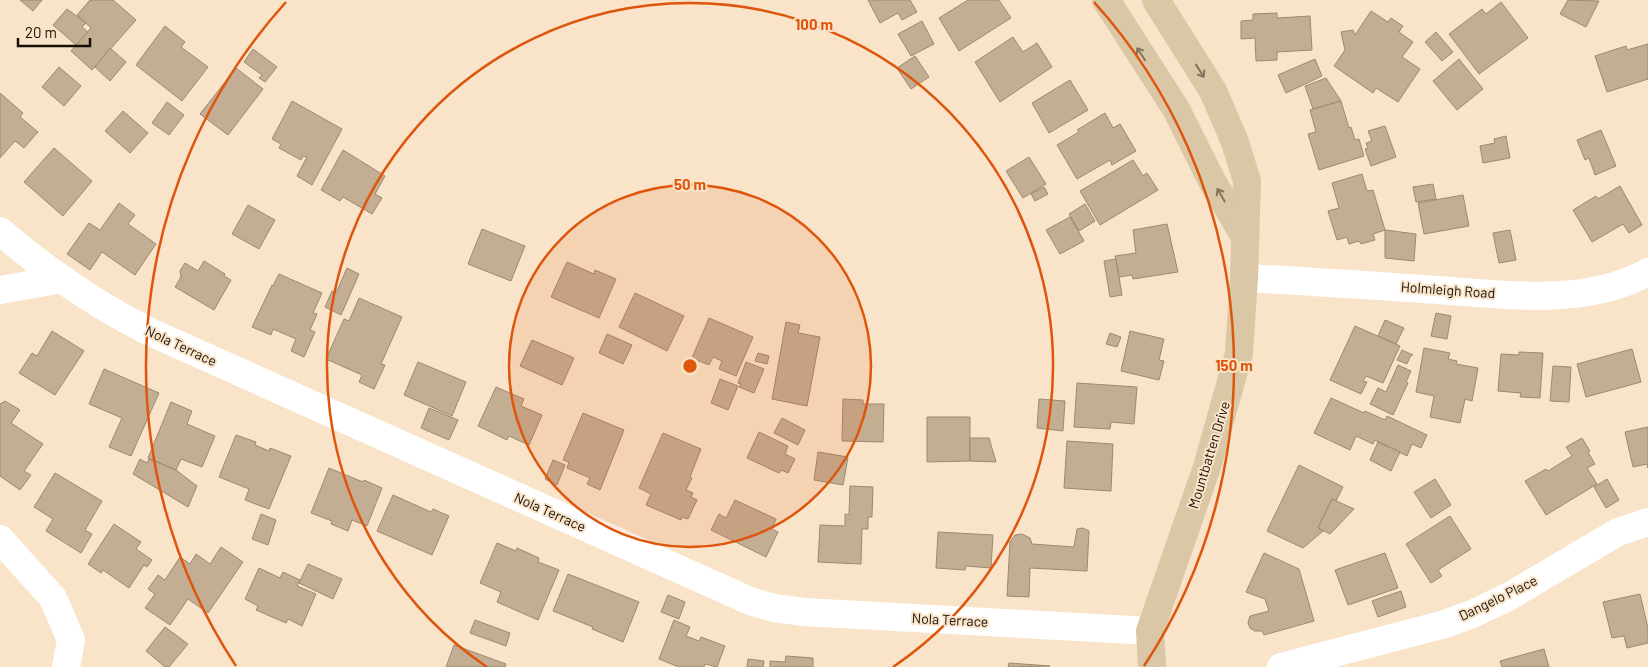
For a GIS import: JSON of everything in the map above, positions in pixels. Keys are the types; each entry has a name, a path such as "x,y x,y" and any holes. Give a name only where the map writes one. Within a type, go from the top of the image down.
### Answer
{"main road":[{"path":"1151,0 1112,10 1176,109 1212,181 1245,237"},
{"name":"Mountbatten Drive","path":"1152,667 1150,631 1207,467 1238,353 1244,278 1247,181 1236,142 1213,91 1156,0"}],"street":[{"name":"Nola Terrace","path":"0,231 28,256 62,280 98,304 148,331 750,601 774,608 804,612 1150,631"},
{"name":"Holmleigh Road","path":"1244,278 1539,296 1596,292 1648,272"},
{"path":"0,290 62,280"},
{"name":"Dangelo Place","path":"1281,667 1445,624 1472,614 1508,597 1618,532 1648,522"},
{"path":"0,539 53,598 71,640 66,667"}],"building":[{"path":"20,0 42,0 33,11"},
{"path":"90,0 113,0 136,20 92,70 71,51 91,28 77,15"},
{"path":"868,0 910,0 917,12 902,20 898,13 880,23"},
{"path":"968,0 999,0 1011,18 959,51 939,18"},
{"path":"1568,0 1599,1 1586,27 1560,14"},
{"path":"1501,2 1528,38 1479,74 1449,34 1482,9 1486,14"},
{"path":"67,9 86,23 82,27 88,32 76,45 53,25"},
{"path":"1371,11 1388,22 1391,18 1403,26 1399,32 1413,42 1402,57 1420,69 1398,102 1376,88 1373,93 1334,66 1345,50 1341,32 1353,30 1355,35"},
{"path":"1277,13 1277,18 1310,16 1312,50 1277,52 1277,60 1256,61 1255,38 1241,39 1241,21 1253,20 1253,14"},
{"path":"922,21 934,44 911,56 898,34"},
{"path":"165,26 185,42 181,47 208,67 182,101 136,65"},
{"path":"1436,32 1453,52 1442,61 1425,42"},
{"path":"1013,37 1023,52 1037,43 1052,67 1000,102 975,62"},
{"path":"1648,44 1648,79 1607,92 1595,56 1626,46 1627,50"},
{"path":"110,48 126,62 110,81 95,67"},
{"path":"253,49 277,67 265,82 259,78 262,75 244,62"},
{"path":"915,56 929,77 911,89 897,68"},
{"path":"1315,59 1322,76 1286,93 1278,75"},
{"path":"1459,59 1483,89 1457,110 1433,81"},
{"path":"59,67 81,86 64,106 42,87"},
{"path":"236,68 263,89 228,135 200,114"},
{"path":"1326,78 1341,101 1313,109 1305,86"},
{"path":"1070,80 1088,110 1049,133 1032,103"},
{"path":"0,93 23,113 20,117 38,132 24,148 15,141 0,158"},
{"path":"292,101 342,129 312,185 297,176 307,157 303,156 301,160 279,148 281,144 272,139"},
{"path":"1341,101 1349,128 1351,127 1355,140 1359,139 1364,156 1319,170 1308,134 1316,132 1310,110"},
{"path":"167,102 184,115 169,135 152,123"},
{"path":"123,111 148,133 130,153 105,131"},
{"path":"1105,113 1113,128 1120,124 1136,151 1112,165 1110,160 1077,179 1057,145"},
{"path":"1385,126 1396,157 1371,166 1365,149 1368,148 1366,143 1372,141 1368,131"},
{"path":"1601,130 1616,166 1595,175 1589,158 1585,160 1577,140"},
{"path":"1506,136 1510,158 1483,163 1480,146 1495,143 1494,139"},
{"path":"54,148 92,181 63,216 24,182"},
{"path":"343,150 385,176 375,194 382,198 372,214 343,197 340,201 321,190"},
{"path":"1029,157 1046,184 1023,198 1006,171"},
{"path":"1133,160 1143,176 1147,173 1158,190 1100,225 1080,191"},
{"path":"1362,174 1367,191 1373,190 1385,230 1373,234 1375,240 1361,244 1359,241 1349,244 1347,237 1337,240 1328,211 1339,208 1332,183"},
{"path":"1433,184 1436,199 1416,202 1413,187"},
{"path":"1620,186 1642,225 1629,233 1623,224 1592,242 1573,210 1596,196 1598,199"},
{"path":"1044,187 1048,194 1035,201 1031,194"},
{"path":"1463,195 1469,226 1424,234 1418,203"},
{"path":"119,203 135,215 128,224 156,244 135,275 102,252 90,270 67,254 89,223 100,230"},
{"path":"1085,204 1095,221 1079,231 1069,214"},
{"path":"248,205 275,220 259,249 232,234"},
{"path":"1070,217 1084,241 1060,254 1046,230"},
{"path":"1167,224 1178,272 1133,279 1132,275 1119,277 1115,256 1136,253 1133,230"},
{"path":"482,229 525,246 511,281 468,264"},
{"path":"1385,230 1416,234 1414,261 1385,258"},
{"path":"1510,230 1516,260 1499,263 1493,233"},
{"path":"1116,259 1122,295 1110,297 1104,261"},
{"path":"204,261 231,280 214,310 175,287 181,277 180,271 185,263 198,271"},
{"path":"567,262 594,274 595,270 616,279 599,318 551,297"},
{"path":"347,268 359,274 341,315 325,307 332,291 336,293"},
{"path":"279,274 322,293 313,313 317,314 310,330 315,332 304,357 291,351 296,339 273,329 271,335 252,327"},
{"path":"635,293 684,316 667,351 619,327"},
{"path":"359,298 402,317 381,364 385,365 374,389 359,382 362,375 326,359 344,319 349,321"},
{"path":"1436,313 1451,316 1447,339 1431,336"},
{"path":"709,318 753,337 736,376 719,369 722,361 713,357 709,365 692,358"},
{"path":"1385,320 1404,328 1396,344 1378,336"},
{"path":"786,322 800,325 798,333 820,337 807,406 772,399"},
{"path":"1355,326 1400,346 1383,383 1366,376 1363,381 1367,382 1361,394 1330,380"},
{"path":"52,331 84,351 55,395 19,373 32,353 37,356"},
{"path":"1130,331 1164,339 1159,360 1164,361 1159,380 1121,371"},
{"path":"1110,333 1121,337 1117,347 1106,344"},
{"path":"607,334 632,345 623,364 599,353"},
{"path":"532,340 574,358 562,385 520,366"},
{"path":"1424,348 1450,353 1448,359 1457,361 1456,364 1478,368 1472,401 1465,399 1460,423 1430,417 1434,396 1416,392"},
{"path":"1632,349 1641,382 1586,397 1577,364"},
{"path":"1402,350 1413,355 1411,355 1407,364 1397,360"},
{"path":"1519,352 1543,353 1540,398 1520,397 1521,393 1498,391 1501,354 1519,355"},
{"path":"758,353 769,356 767,364 755,361"},
{"path":"418,362 466,382 452,416 404,395"},
{"path":"746,362 764,369 754,393 739,387 741,384 738,383"},
{"path":"1398,365 1411,371 1406,382 1408,383 1393,415 1370,404 1378,388 1386,392"},
{"path":"1553,366 1571,367 1569,402 1550,401"},
{"path":"104,369 159,393 131,456 109,447 122,418 89,404"},
{"path":"720,379 738,386 728,410 711,403"},
{"path":"1077,383 1137,387 1134,424 1111,422 1110,429 1074,427"},
{"path":"496,387 524,399 521,406 542,415 529,445 509,436 507,440 478,426"},
{"path":"1331,398 1385,420 1387,416 1427,435 1421,448 1412,444 1407,456 1375,440 1373,444 1356,436 1350,450 1314,433"},
{"path":"843,399 863,400 863,404 884,404 883,442 842,441"},
{"path":"1039,399 1065,401 1063,431 1037,428"},
{"path":"5,401 20,410 11,423 43,444 24,471 31,475 20,490 0,476 0,404"},
{"path":"171,402 192,411 187,424 215,436 202,467 181,459 176,470 148,458"},
{"path":"429,408 458,420 449,440 421,428"},
{"path":"583,413 624,430 600,490 587,484 590,478 567,468 569,462 563,460"},
{"path":"927,417 970,417 970,461 927,462"},
{"path":"782,418 805,430 798,445 774,433"},
{"path":"1648,427 1648,468 1647,464 1633,467 1625,432"},
{"path":"759,432 788,446 785,454 795,459 788,473 781,470 779,473 747,458"},
{"path":"663,433 701,449 690,477 692,478 686,490 693,493 691,497 697,500 688,519 682,517 681,520 646,505 651,494 639,488"},
{"path":"236,435 256,442 255,445 269,451 270,448 291,456 269,509 245,500 249,489 219,477"},
{"path":"970,438 989,438 996,462 970,461"},
{"path":"1582,438 1595,464 1587,468 1597,484 1546,515 1525,481 1546,469 1548,471 1572,456 1566,447"},
{"path":"1067,441 1113,444 1111,491 1064,488"},
{"path":"1378,442 1400,452 1391,471 1370,460"},
{"path":"818,452 848,457 843,485 814,480"},
{"path":"140,459 147,463 149,459 176,470 197,486 188,507 133,474"},
{"path":"553,460 565,465 557,485 545,479"},
{"path":"1299,465 1343,487 1336,501 1332,499 1318,528 1323,531 1303,548 1267,531"},
{"path":"329,468 382,488 367,526 352,520 348,531 331,524 332,521 311,513"},
{"path":"55,473 102,501 85,530 92,534 81,553 46,531 53,519 34,507"},
{"path":"1435,479 1451,505 1431,518 1414,492"},
{"path":"1607,479 1619,500 1606,508 1594,487"},
{"path":"850,486 873,487 872,517 868,517 868,529 862,529 861,564 818,562 820,525 845,526 845,514 849,515"},
{"path":"393,495 431,512 433,509 449,516 432,555 377,531"},
{"path":"1332,499 1354,509 1330,534 1318,528"},
{"path":"735,500 776,519 772,529 778,532 766,557 711,530 719,514 726,518"},
{"path":"261,514 276,520 268,545 252,539"},
{"path":"1450,516 1471,549 1438,570 1442,576 1431,583 1406,544"},
{"path":"114,524 141,542 136,549 152,560 147,567 144,565 129,588 103,570 101,573 88,564"},
{"path":"1083,528 1089,531 1087,571 1030,568 1029,597 1007,596 1010,542 1015,535 1022,534 1030,538 1032,544 1074,547 1077,529"},
{"path":"938,532 993,535 991,568 966,566 965,570 936,568"},
{"path":"497,543 516,551 517,548 539,558 538,562 559,570 538,620 497,602 501,592 480,583"},
{"path":"221,547 243,562 208,613 188,599 170,625 145,608 155,594 148,589 158,575 165,580 180,557 190,564 196,554 210,564"},
{"path":"1264,553 1299,569 1314,621 1264,635 1262,631 1255,631 1250,628 1248,623 1250,616 1269,611 1265,599 1246,592"},
{"path":"1385,553 1398,588 1348,605 1335,570"},
{"path":"308,564 342,579 333,599 299,583"},
{"path":"259,568 280,578 283,572 300,580 297,586 316,594 302,626 288,619 286,623 256,610 258,606 245,599"},
{"path":"568,574 639,602 623,642 592,629 593,627 553,611"},
{"path":"1401,591 1406,607 1378,617 1372,601"},
{"path":"1640,594 1648,628 1648,643 1627,648 1624,636 1612,638 1603,602"},
{"path":"668,595 685,602 679,619 661,612"},
{"path":"475,620 510,633 506,646 470,633"},
{"path":"674,620 690,627 686,636 699,641 701,637 725,646 717,667 705,664 704,667 679,667 659,659"},
{"path":"165,627 188,644 169,667 165,667 146,651"},
{"path":"454,645 506,664 505,667 446,667"},
{"path":"1544,649 1549,667 1502,667 1500,661"},
{"path":"786,656 813,658 813,667 770,667 770,661 785,662"},
{"path":"748,659 764,661 763,667 747,667"},
{"path":"1009,663 1050,666 1008,667"}]}
